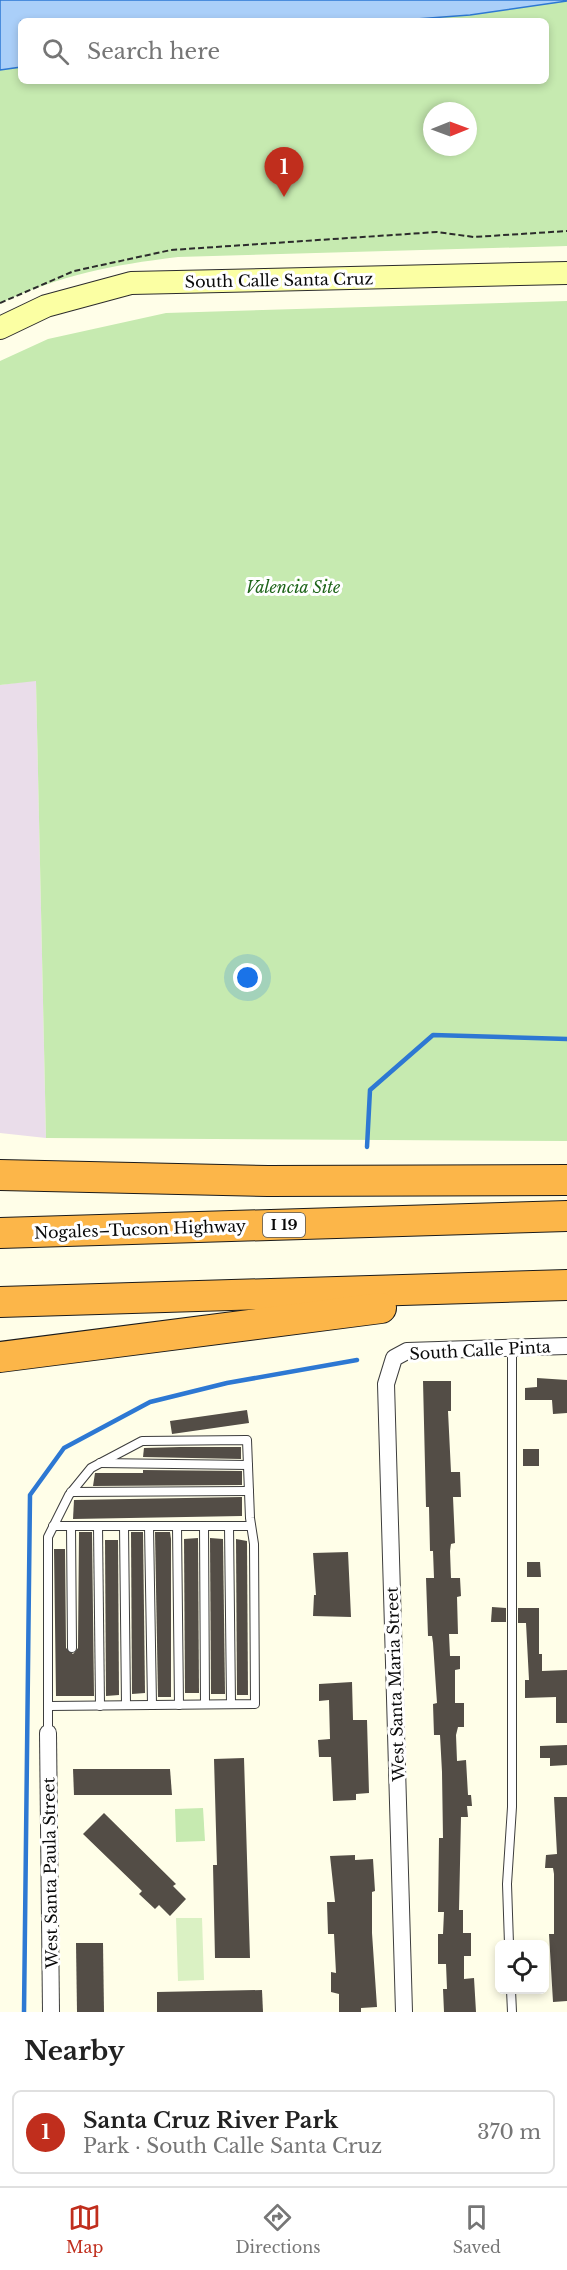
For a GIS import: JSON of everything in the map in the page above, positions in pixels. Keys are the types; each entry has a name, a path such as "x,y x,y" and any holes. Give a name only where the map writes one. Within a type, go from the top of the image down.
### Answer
{"highway":[{"path":"0,1175 268,1182 567,1180"},
{"name":"Nogales–Tucson Highway","path":"0,1233 567,1216"},
{"path":"0,1302 561,1285"},
{"path":"0,1357 561,1285"}],"street":[{"name":"South Calle Santa Cruz","path":"0,328 46,306 131,283 567,273"},
{"name":"South Calle Pinta","path":"394,1358 407,1351 567,1346"},
{"name":"West Santa Maria Street","path":"394,1358 386,1384 404,2012"},
{"name":"West Santa Paula Street","path":"48,1733 51,2012"}],"lane":[{"path":"509,1940 507,1884 512,1807 512,1347"},
{"path":"48,1733 48,1537 71,1492 91,1468 142,1440 248,1440 251,1526 254,1544 255,1704 49,1706"},
{"path":"100,1463 248,1465"},
{"path":"71,1492 249,1491"},
{"path":"53,1526 251,1526"},
{"path":"71,1526 72,1648"},
{"path":"98,1526 100,1706"},
{"path":"124,1526 126,1705"},
{"path":"149,1526 152,1705"},
{"path":"177,1526 179,1705"},
{"path":"204,1526 205,1704"},
{"path":"229,1526 231,1704"},
{"path":"511,1994 512,2012"}],"path":[{"path":"0,303 75,271 171,250 437,232 474,237 567,231"}],"shaded area":[{"path":"36,680 46,1138 0,1133 0,685"}],"green space":[{"path":"0,0 567,0 567,246 178,257 87,272 45,285 0,303"},
{"name":"Valencia Site","path":"567,301 567,1141 46,1138 36,681 0,685 0,361 48,339 166,313"},
{"path":"203,1808 205,1841 176,1842 175,1809"},
{"path":"176,1918 202,1918 204,1980 178,1981"}],"water":[{"path":"0,0 567,0 470,15 430,18 18,18 18,67 0,70"}],"building":[{"path":"537,1378 567,1380 567,1413 553,1414 552,1400 525,1400 525,1388 537,1387"},
{"path":"423,1381 451,1381 451,1411 448,1411 451,1472 460,1472 461,1497 453,1497 455,1543 451,1544 450,1551 451,1578 460,1578 461,1596 457,1597 458,1634 449,1634 450,1656 460,1656 460,1669 455,1670 455,1703 464,1703 464,1727 458,1727 456,1735 457,1761 466,1760 468,1795 471,1795 472,1806 467,1806 468,1817 461,1817 459,1910 463,1910 463,1933 471,1933 471,1956 464,1956 464,1979 474,1978 476,2012 444,2012 443,1989 447,1989 446,1964 438,1964 438,1934 443,1934 444,1912 438,1912 439,1838 443,1838 442,1772 440,1735 434,1735 433,1704 437,1703 433,1643 432,1636 428,1636 426,1578 434,1578 433,1551 430,1551 429,1507 426,1507"},
{"path":"247,1410 249,1423 172,1434 170,1421"},
{"path":"241,1447 241,1459 143,1457 144,1448"},
{"path":"523,1449 539,1449 539,1466 523,1466"},
{"path":"143,1470 242,1471 242,1485 93,1486 95,1473 143,1473"},
{"path":"242,1497 242,1516 73,1519 74,1500"},
{"path":"79,1532 92,1532 94,1696 56,1696 54,1549 65,1549 66,1648 73,1654 78,1648"},
{"path":"131,1532 143,1532 145,1693 132,1694"},
{"path":"155,1532 170,1532 171,1539 171,1697 158,1697"},
{"path":"198,1538 199,1693 185,1693 184,1539"},
{"path":"210,1538 223,1539 225,1694 211,1694"},
{"path":"236,1539 247,1541 248,1695 237,1695"},
{"path":"105,1540 118,1540 119,1695 106,1696"},
{"path":"348,1552 351,1617 313,1616 314,1595 316,1595 313,1553"},
{"path":"527,1562 540,1562 541,1577 527,1577"},
{"path":"492,1607 506,1608 506,1622 491,1622"},
{"path":"518,1608 539,1608 539,1654 542,1654 542,1671 567,1670 567,1723 556,1723 556,1697 525,1698 525,1680 529,1680 526,1623 518,1623"},
{"path":"352,1682 353,1720 367,1720 369,1793 356,1794 356,1800 333,1801 331,1757 319,1757 318,1740 330,1739 329,1700 319,1701 319,1684"},
{"path":"567,1745 567,1765 550,1766 550,1758 540,1758 540,1746"},
{"path":"244,1758 250,1958 215,1958 213,1865 217,1865 214,1759"},
{"path":"73,1769 170,1769 172,1795 74,1795"},
{"path":"554,1797 567,1797 567,2001 553,2002 549,1934 554,1934 554,1874 553,1868 545,1868 546,1855 557,1854"},
{"path":"104,1813 176,1884 173,1886 186,1899 170,1916 159,1905 155,1909 139,1894 142,1891 83,1834"},
{"path":"355,1855 355,1860 373,1859 375,1891 372,1892 372,1933 377,2007 361,2008 361,2012 339,2012 339,1994 331,1992 331,1972 336,1973 334,1934 328,1934 327,1902 335,1902 330,1856"},
{"path":"76,1943 103,1943 104,2012 77,2012"},
{"path":"262,1990 263,2012 157,2012 157,1992"}],"waterway":[{"path":"367,1147 370,1090 433,1035 567,1039"},
{"path":"24,2012 30,1495 64,1448 150,1402 227,1383 357,1360"}],"place":[{"name":"Santa Cruz River Park","path":"284,197"}]}
